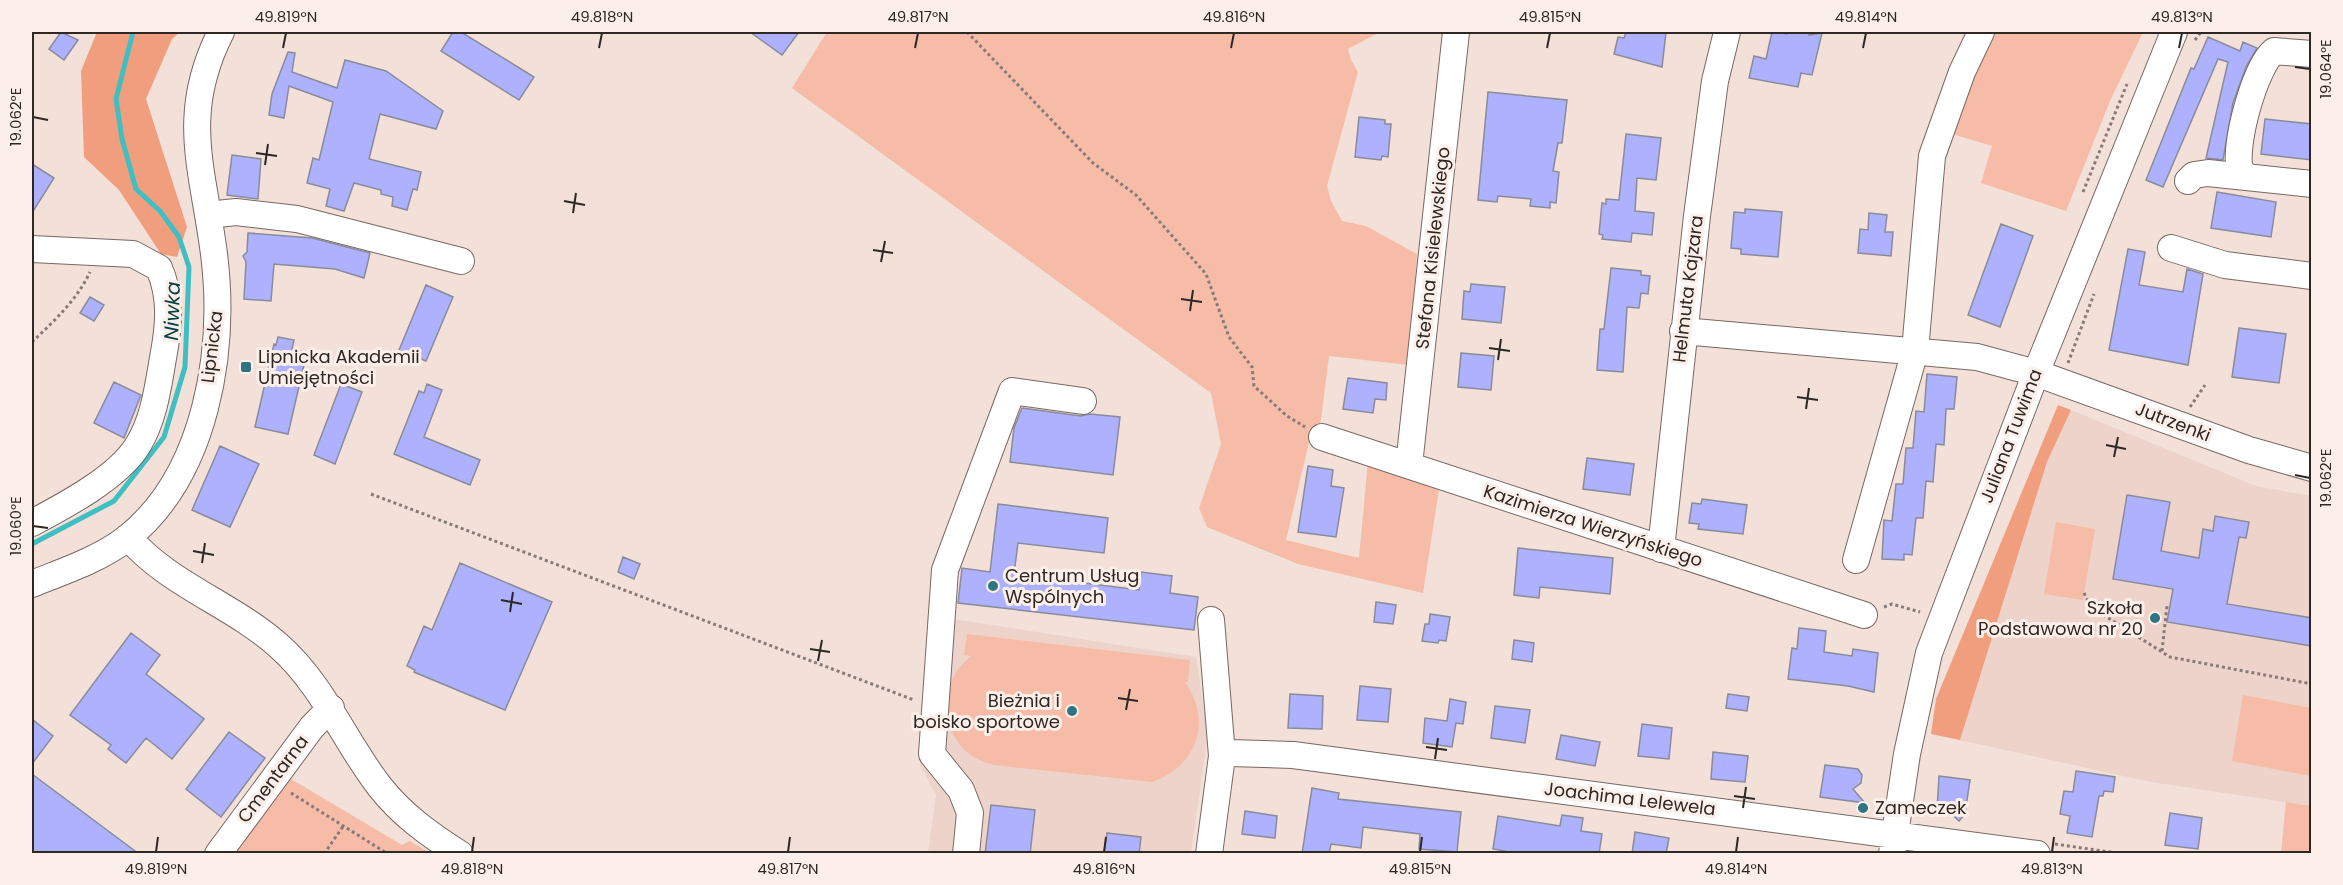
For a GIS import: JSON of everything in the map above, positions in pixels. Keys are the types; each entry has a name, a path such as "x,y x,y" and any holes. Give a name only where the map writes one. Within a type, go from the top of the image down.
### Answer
{"street":[{"name":"Lipnicka","path":"32,584 90,560 128,537 152,513 181,469 204,403 216,341 217,301 208,215 198,163 196,124 200,86 221,32"},
{"name":"Stefana Kisielewskiego","path":"1409,465 1456,32"},
{"name":"Helmuta Kajzara","path":"1661,549 1683,331 1715,81 1727,32"},
{"path":"1856,560 1915,351 1932,156 1962,72 1982,32"},
{"name":"Juliana Tuwima","path":"1894,844 1907,754 1929,652 2036,373 2174,32"},
{"path":"2247,177 2240,170 2238,152 2260,68 2274,51 2312,54"},
{"path":"2188,181 2199,173 2312,184"},
{"path":"208,215 236,212 297,219 461,261"},
{"path":"2171,248 2225,265 2312,276"},
{"path":"32,249 133,254 159,268 169,298 165,348 157,394 148,425 137,447 91,489 32,523"},
{"name":"Jutrzenki","path":"1683,331 1977,357 2036,373 2249,450 2312,468"},
{"path":"966,854 970,813 961,790 932,754 945,570 1012,391 1083,401"},
{"name":"Kazimierza Wierzyńskiego","path":"1322,437 1864,615"},
{"path":"128,537 156,566 252,624 280,646 331,708 379,787 397,807 460,854"},
{"path":"1209,854 1222,756 1211,620"},
{"name":"Cmentarna","path":"218,854 312,727 331,708"},
{"name":"Joachima Lelewela","path":"1222,756 1230,753 1293,755 1894,844 2037,854"}],"path":[{"path":"967,32 1093,163 1136,195 1175,238 1206,274 1229,337 1252,367 1254,386 1287,416 1322,437"},
{"path":"32,342 54,321 83,287 92,269 90,251"},
{"path":"2066,368 2074,349"},
{"path":"2185,414 2205,385"},
{"path":"371,495 935,708"},
{"path":"2084,593 2091,607 2170,657 2312,684"},
{"path":"1864,615 1892,604 1920,612"},
{"path":"2162,651 2167,606"},
{"path":"284,801 290,792 388,854"},
{"path":"324,854 344,825"}],"shaded area":[{"path":"97,32 180,32 172,39 146,99 187,227 177,257 161,254 119,190 84,157 81,71"},
{"path":"827,32 1380,32 1348,49 1358,72 1327,186 1331,201 1342,221 1366,226 1417,254 1409,365 1329,356 1320,427 1309,442 1286,540 1359,558 1368,461 1439,489 1423,593 1298,564 1207,527 1199,508 1221,444 1211,393 792,88"},
{"path":"1994,32 2143,32 2110,101 2066,211 1981,183 1992,146 1949,133"},
{"path":"2058,405 2071,410 2047,462 1960,740 1931,734 1936,699"},
{"name":"Szkoła Podstawowa nr 20","path":"2071,410 2256,486 2311,496 2311,806 2151,782 1960,740 2047,462"},
{"path":"2056,522 2095,529 2083,600 2044,594"},
{"path":"928,615 1196,657 1208,734 1191,853 928,853 936,795 920,765"},
{"name":"Bieżnia i boisko sportowe","path":"967,634 1190,660 1188,682 1185,682 1198,712 1199,727 1190,753 1180,765 1153,782 993,765 974,757 958,742 951,730 947,704 953,678 971,656 964,655"},
{"path":"2243,695 2311,708 2311,776 2232,761"},
{"path":"286,776 402,845 410,841 430,853 229,854"},
{"path":"2286,802 2311,806 2311,853 2281,853"}],"building":[{"path":"61,32 78,40 64,60 49,49"},
{"path":"453,32 461,32 534,77 519,100 441,51"},
{"path":"750,32 799,32 782,55"},
{"path":"1626,32 1666,32 1662,67 1614,54 1618,37 1624,38"},
{"path":"1772,32 1787,34 1787,32 1810,32 1809,35 1822,33 1812,75 1801,73 1798,87 1749,78 1754,56 1766,59"},
{"path":"2208,37 2240,51 2243,42 2257,48 2246,67 2233,103 2223,160 2206,158 2228,62 2218,59 2163,187 2146,180 2191,68 2194,69"},
{"path":"288,52 295,53 292,72 337,88 345,60 386,71 443,111 436,129 380,114 369,159 421,172 417,190 413,189 407,210 392,206 393,197 381,194 381,190 354,183 344,211 326,206 330,189 307,183 313,158 319,160 333,102 289,86 284,118 269,115 272,94"},
{"path":"1488,92 1567,100 1562,143 1558,143 1553,171 1559,172 1556,203 1550,202 1550,208 1530,206 1531,199 1498,196 1497,202 1478,200"},
{"path":"1359,117 1385,120 1385,124 1391,124 1388,157 1382,156 1381,160 1355,157"},
{"path":"2265,119 2312,124 2312,160 2261,154"},
{"path":"1626,134 1661,138 1656,180 1637,178 1635,211 1654,213 1652,235 1632,233 1631,242 1602,239 1603,235 1599,234 1602,203 1606,204 1606,199 1619,200"},
{"path":"232,155 261,159 258,199 227,195"},
{"path":"32,164 54,178 32,213"},
{"path":"2217,192 2276,202 2271,237 2211,228"},
{"path":"1745,209 1782,212 1778,257 1741,254 1741,249 1731,248 1734,212 1745,213"},
{"path":"1869,213 1887,215 1885,232 1893,232 1891,256 1858,253 1860,229 1868,230"},
{"path":"2001,224 2033,236 2000,327 1968,315"},
{"path":"248,233 312,238 370,253 364,278 335,269 274,264 271,301 244,299 246,262 243,256 247,252"},
{"path":"2128,249 2145,252 2139,285 2183,292 2187,269 2203,274 2188,365 2109,350"},
{"path":"1611,268 1641,271 1641,275 1650,276 1648,294 1641,293 1639,308 1627,307 1623,372 1597,370 1600,329 1604,329"},
{"path":"1471,284 1505,287 1501,323 1462,319 1464,291 1470,292"},
{"path":"426,285 453,297 426,361 399,350"},
{"path":"90,297 104,305 94,321 80,313"},
{"path":"2239,328 2286,334 2279,383 2232,377"},
{"path":"278,337 294,340 292,349 307,352 288,434 255,427 274,344 276,345"},
{"path":"1461,353 1494,356 1491,390 1458,387"},
{"path":"1927,374 1957,377 1954,409 1946,409 1944,445 1936,444 1933,482 1926,481 1923,518 1916,518 1912,555 1904,554 1904,560 1882,559 1884,520 1892,521 1896,484 1903,484 1906,448 1913,448 1916,411 1924,412"},
{"path":"1348,378 1387,383 1386,400 1375,399 1373,413 1343,409"},
{"path":"114,382 141,395 124,438 94,423"},
{"path":"341,384 362,392 335,464 314,455"},
{"path":"427,384 442,390 424,437 480,460 470,485 394,454 419,391 424,393"},
{"path":"1022,408 1081,416 1090,414 1120,417 1113,475 1010,462 1014,428"},
{"path":"220,446 259,464 230,527 192,510"},
{"path":"1587,458 1634,464 1630,495 1583,489"},
{"path":"1308,466 1333,470 1331,486 1344,488 1336,537 1298,532"},
{"path":"2127,495 2170,502 2161,551 2199,558 2203,529 2213,531 2215,516 2249,522 2246,538 2239,537 2227,604 2312,618 2312,646 2167,622 2173,589 2113,579"},
{"path":"1702,499 1747,505 1743,534 1698,529 1699,524 1689,523 1692,503 1701,504"},
{"path":"998,504 1108,518 1104,553 1018,543 1014,574 1139,590 1141,572 1172,576 1170,593 1198,597 1194,630 958,603 962,568 990,572"},
{"path":"1518,548 1613,558 1610,594 1540,587 1539,598 1514,595"},
{"path":"623,557 640,564 634,579 618,572"},
{"path":"460,563 552,602 505,710 414,672 415,670 407,666 424,626 432,630"},
{"path":"1376,602 1396,605 1393,624 1374,622"},
{"path":"1430,614 1450,617 1446,641 1439,640 1438,643 1422,641 1425,624 1429,624"},
{"path":"1799,628 1826,631 1824,652 1852,656 1853,649 1878,653 1874,692 1848,686 1788,679 1792,648 1797,649"},
{"path":"131,633 160,655 146,674 204,719 172,759 146,738 126,763 108,749 111,745 70,715"},
{"path":"1514,640 1534,643 1532,662 1512,659"},
{"path":"1360,686 1391,689 1388,722 1357,720"},
{"path":"1290,694 1323,696 1322,729 1288,728"},
{"path":"1728,694 1749,697 1747,711 1726,708"},
{"path":"1450,699 1466,702 1463,724 1456,723 1452,747 1423,743 1425,718 1447,721"},
{"path":"1495,706 1530,710 1525,743 1491,738"},
{"path":"32,719 53,736 32,764"},
{"path":"1642,724 1672,728 1669,759 1638,756"},
{"path":"229,732 265,758 221,817 186,789"},
{"path":"1561,735 1600,742 1595,766 1556,759"},
{"path":"1713,752 1748,756 1745,782 1711,779"},
{"path":"1825,765 1858,769 1862,775 1861,783 1853,789 1865,803 1820,797"},
{"path":"2076,771 2115,777 2113,792 2104,791 2103,796 2099,796 2092,837 2067,833 2070,816 2060,814 2064,791 2073,792"},
{"path":"32,774 139,854 32,854"},
{"path":"1939,776 1970,780 1965,814 1959,821 1948,811 1937,810"},
{"path":"1312,788 1339,793 1338,799 1461,812 1457,852 1419,849 1420,834 1363,827 1361,848 1331,844 1329,854 1302,854"},
{"path":"991,805 1035,810 1030,854 985,854"},
{"path":"1245,811 1277,816 1275,838 1242,834"},
{"path":"2170,813 2202,818 2198,849 2165,845"},
{"path":"1562,815 1583,818 1581,831 1602,834 1599,854 1521,854 1493,849 1498,816 1560,826"},
{"path":"1635,832 1669,838 1666,854 1632,854"},
{"path":"1107,833 1141,837 1139,854 1104,854"}],"waterway":[{"name":"Niwka","path":"32,544 114,501 164,437 185,367 189,267 179,237 160,211 136,189 122,139 116,99 133,32"}],"place":[{"name":"Lipnicka Akademii Umiejętności","path":"246,367"},
{"name":"Centrum Usług Wspólnych","path":"993,586"},
{"name":"Szkoła Podstawowa nr 20","path":"2155,618"},
{"name":"Bieżnia i boisko sportowe","path":"1072,711"},
{"name":"Zameczek","path":"1863,808"}]}
